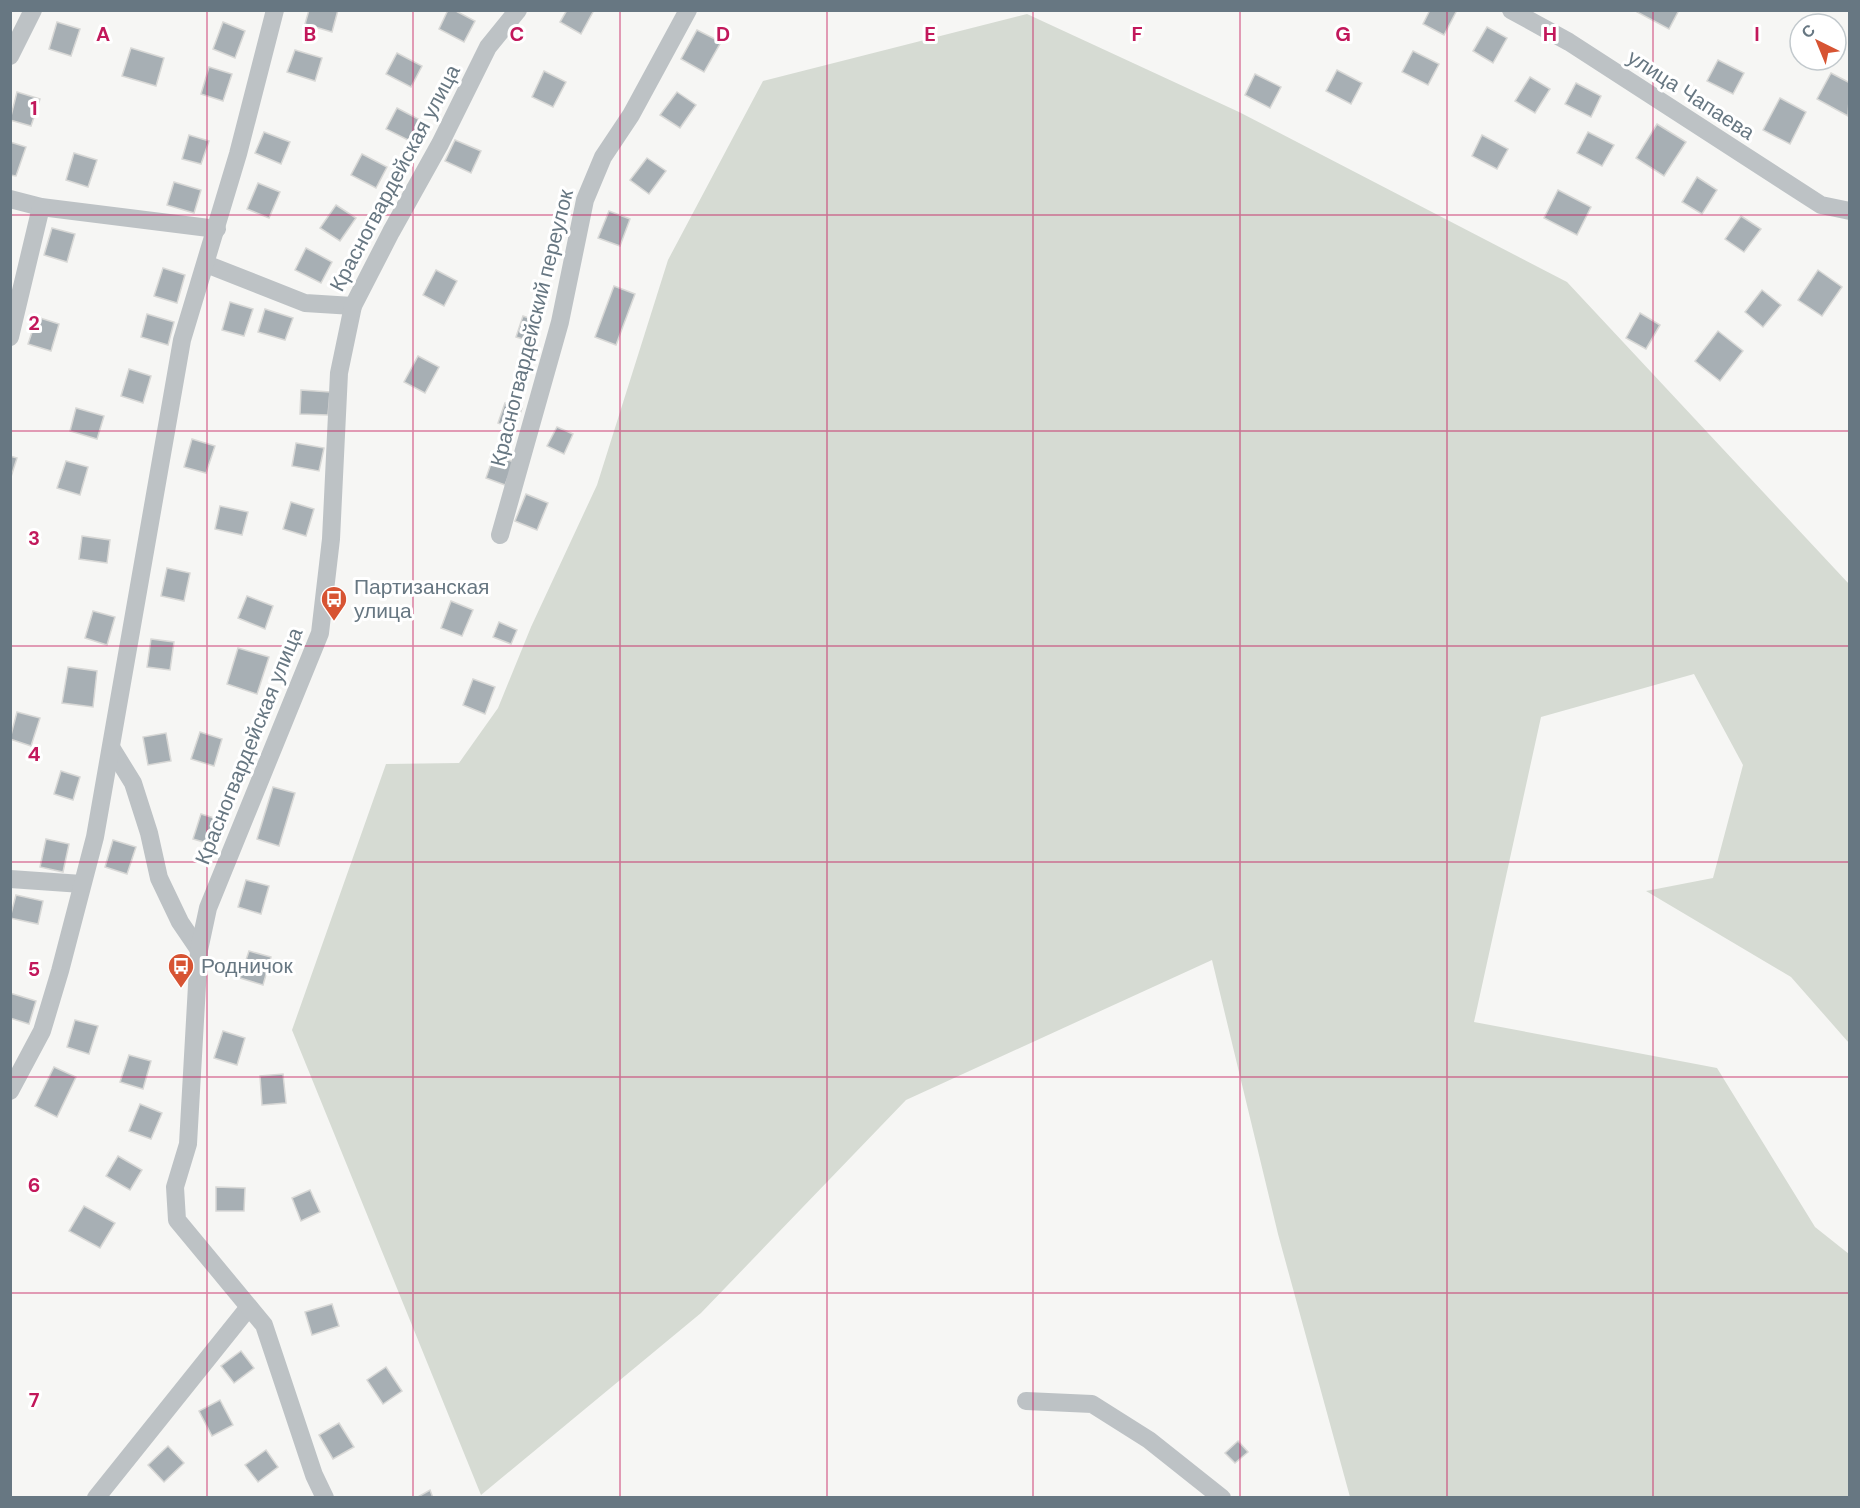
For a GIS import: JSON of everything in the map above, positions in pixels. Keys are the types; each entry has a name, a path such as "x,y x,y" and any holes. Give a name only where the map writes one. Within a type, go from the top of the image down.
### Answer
{"street":[{"path":"10,56 33,10"},
{"path":"10,1091 42,1031 95,837 182,340 238,154 274,10"},
{"name":"Красногвардейская улица","path":"325,1497 314,1474 264,1325 177,1220 175,1187 188,1144 199,950 208,908 320,633 331,539 339,373 353,306 440,144 488,47 518,10"},
{"name":"Красногвардейский переулок","path":"500,535 560,322 585,201 603,157 631,115 688,10"},
{"name":"улица Чапаева","path":"1510,10 1569,42 1821,205 1850,211"},
{"path":"10,199 41,207 216,229"},
{"path":"10,337 41,207"},
{"path":"206,264 305,303 353,306"},
{"path":"112,749 133,783 149,833 159,879 180,922 199,950"},
{"path":"10,879 82,884"},
{"path":"96,1497 249,1307"},
{"path":"1026,1401 1092,1404 1149,1440 1222,1497"}],"shaded area":[{"path":"1027,14 1239,112 1567,282 1849,584 1849,1043 1791,977 1646,891 1713,878 1743,765 1694,674 1541,717 1474,1022 1717,1068 1815,1227 1849,1254 1849,1497 1350,1497 1278,1234 1212,960 906,1100 701,1313 481,1495 292,1030 386,764 459,763 498,708 531,627 597,485 668,260 763,81"}],"building":[{"path":"309,10 338,10 332,32 305,24"},
{"path":"448,10 454,10 475,21 464,42 439,29"},
{"path":"567,10 594,10 581,34 560,22"},
{"path":"1430,10 1457,10 1444,35 1423,24"},
{"path":"1638,10 1679,10 1669,29 1637,12"},
{"path":"57,22 80,29 71,56 49,49"},
{"path":"223,22 245,31 235,58 213,49"},
{"path":"1487,27 1507,38 1493,63 1473,51"},
{"path":"697,30 721,42 704,72 681,59"},
{"path":"131,48 164,58 156,86 122,76"},
{"path":"295,50 322,58 315,81 287,72"},
{"path":"1413,51 1439,64 1428,85 1402,72"},
{"path":"397,53 422,66 411,87 386,74"},
{"path":"1718,60 1744,73 1733,94 1707,81"},
{"path":"209,67 232,74 223,101 201,94"},
{"path":"1337,70 1362,83 1351,104 1326,91"},
{"path":"544,71 566,82 553,107 532,97"},
{"path":"1831,73 1850,83 1848,116 1817,99"},
{"path":"1255,74 1281,87 1270,108 1245,95"},
{"path":"1530,77 1550,89 1535,113 1515,101"},
{"path":"1576,83 1601,96 1591,117 1565,104"},
{"path":"17,92 40,99 31,126 10,120"},
{"path":"677,92 696,105 680,128 660,115"},
{"path":"1780,98 1806,112 1790,144 1763,130"},
{"path":"397,108 422,121 412,142 386,129"},
{"path":"1657,124 1686,142 1664,176 1636,158"},
{"path":"264,132 290,142 281,164 255,153"},
{"path":"1588,132 1614,145 1602,166 1577,153"},
{"path":"189,135 209,141 201,164 182,159"},
{"path":"1482,135 1508,149 1497,169 1472,156"},
{"path":"455,140 481,151 471,173 445,161"},
{"path":"10,142 26,147 16,176 10,175"},
{"path":"74,153 97,160 88,187 66,180"},
{"path":"362,154 387,167 376,188 351,175"},
{"path":"647,158 666,171 649,194 630,180"},
{"path":"1697,177 1717,190 1702,214 1682,202"},
{"path":"174,182 201,190 194,213 167,205"},
{"path":"258,183 280,192 269,218 247,209"},
{"path":"1558,190 1591,207 1577,235 1544,218"},
{"path":"336,205 356,218 340,241 320,228"},
{"path":"609,211 630,219 620,246 598,238"},
{"path":"1741,216 1761,229 1744,252 1725,239"},
{"path":"52,228 75,234 67,262 44,255"},
{"path":"306,248 332,262 321,283 295,270"},
{"path":"163,268 185,275 177,303 154,296"},
{"path":"436,270 457,281 444,306 423,295"},
{"path":"1818,270 1842,287 1822,316 1798,300"},
{"path":"614,286 635,294 616,345 595,337"},
{"path":"1762,290 1781,305 1763,327 1745,312"},
{"path":"230,302 253,309 244,336 222,330"},
{"path":"265,309 293,318 285,340 258,332"},
{"path":"1640,313 1660,325 1646,349 1626,338"},
{"path":"147,314 174,322 168,345 141,337"},
{"path":"523,316 540,322 533,342 516,337"},
{"path":"37,317 59,324 51,351 28,344"},
{"path":"1718,331 1743,351 1720,381 1695,361"},
{"path":"418,356 439,367 425,393 404,382"},
{"path":"129,369 151,376 143,403 121,396"},
{"path":"301,390 330,392 328,415 300,414"},
{"path":"505,403 522,408 515,429 498,423"},
{"path":"76,408 104,416 97,439 70,431"},
{"path":"557,427 573,434 564,454 547,446"},
{"path":"192,439 215,446 206,473 184,467"},
{"path":"296,443 324,448 319,471 292,466"},
{"path":"494,455 514,462 505,485 486,478"},
{"path":"10,456 17,458 10,480"},
{"path":"66,461 88,467 80,495 57,488"},
{"path":"526,494 548,503 537,530 515,521"},
{"path":"291,502 314,509 306,536 283,529"},
{"path":"220,506 248,512 242,535 215,529"},
{"path":"82,536 110,540 107,563 79,559"},
{"path":"167,568 190,573 184,601 161,596"},
{"path":"247,596 273,606 265,629 238,618"},
{"path":"451,601 473,610 462,636 441,628"},
{"path":"93,611 115,617 107,645 85,638"},
{"path":"499,622 517,630 511,644 493,637"},
{"path":"151,639 174,642 170,670 147,667"},
{"path":"238,648 269,657 257,694 227,684"},
{"path":"68,667 97,671 93,707 62,703"},
{"path":"473,679 495,687 485,714 463,705"},
{"path":"17,712 40,718 31,746 10,739"},
{"path":"200,732 222,739 214,766 191,759"},
{"path":"166,733 171,761 148,765 143,737"},
{"path":"61,771 80,777 73,800 54,794"},
{"path":"273,787 295,793 279,846 257,839"},
{"path":"201,814 221,820 214,845 193,839"},
{"path":"46,839 69,844 63,872 40,867"},
{"path":"113,840 136,847 127,874 105,867"},
{"path":"246,880 269,886 261,914 238,907"},
{"path":"16,895 43,901 38,924 10,918"},
{"path":"249,951 271,957 263,985 240,978"},
{"path":"10,993 36,1001 29,1024 10,1018"},
{"path":"75,1020 98,1026 89,1054 67,1047"},
{"path":"223,1031 245,1038 237,1065 214,1058"},
{"path":"129,1055 151,1061 143,1089 120,1082"},
{"path":"54,1067 76,1077 57,1117 35,1106"},
{"path":"283,1074 286,1103 262,1105 260,1076"},
{"path":"140,1104 162,1113 151,1139 129,1131"},
{"path":"118,1156 142,1170 130,1190 106,1176"},
{"path":"216,1187 245,1188 244,1211 216,1211"},
{"path":"310,1190 320,1212 301,1221 292,1198"},
{"path":"84,1206 115,1223 100,1248 69,1231"},
{"path":"332,1304 339,1326 312,1335 305,1312"},
{"path":"241,1351 254,1368 234,1383 221,1366"},
{"path":"386,1367 402,1391 383,1404 367,1380"},
{"path":"220,1400 233,1425 212,1436 199,1411"},
{"path":"339,1423 354,1447 333,1459 319,1435"},
{"path":"1238,1441 1248,1452 1235,1463 1225,1453"},
{"path":"168,1446 184,1463 164,1482 148,1465"},
{"path":"266,1450 278,1467 258,1482 245,1465"},
{"path":"430,1490 433,1498 416,1498"}],"place":[{"name":"Партизанская улица","path":"334,622"},
{"name":"Родничок","path":"181,989"}]}
